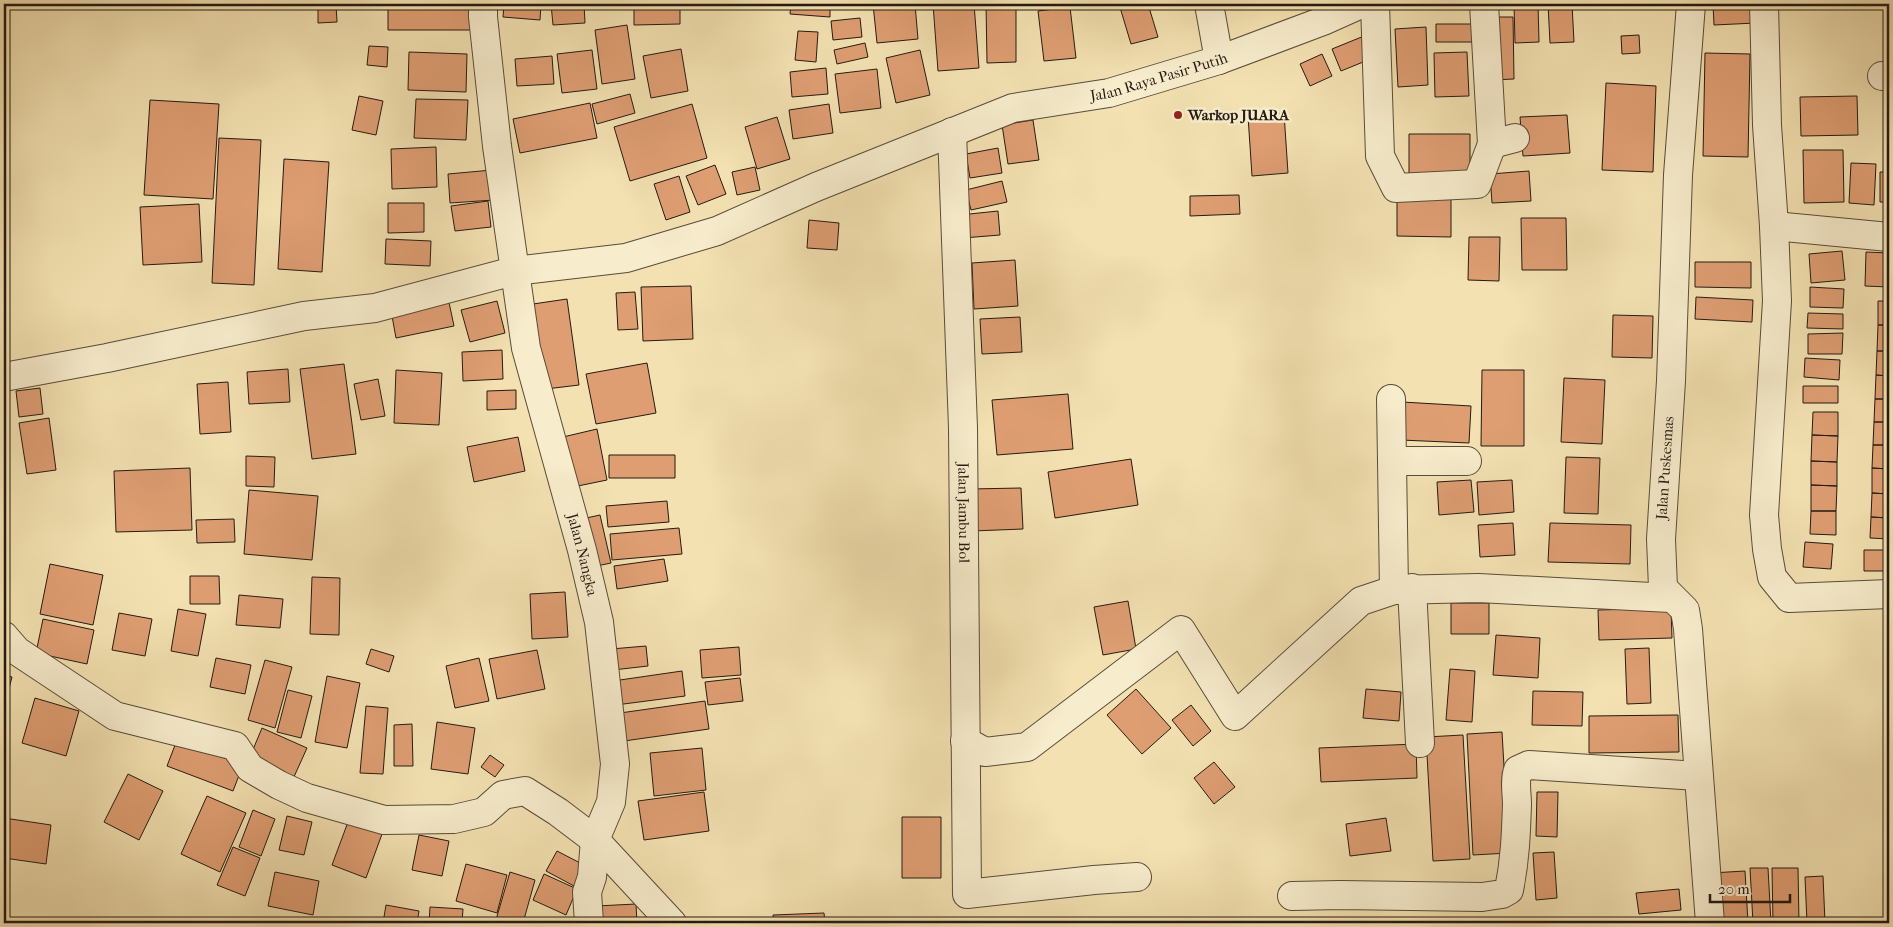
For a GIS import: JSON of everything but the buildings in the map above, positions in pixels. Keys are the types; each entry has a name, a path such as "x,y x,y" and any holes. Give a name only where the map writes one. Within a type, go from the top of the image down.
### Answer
{"street":[{"name":"Jalan Nangka","path":"483,4 489,73 514,271 526,348 600,622 615,764 611,802 595,840 592,877 587,892 589,923"},
{"path":"1209,4 1219,60"},
{"name":"Jalan Raya Pasir Putih","path":"4,376 108,358 304,316 375,308 514,271 626,258 716,231 816,186 1013,108 1109,93 1219,60 1323,21 1361,4"},
{"path":"1375,4 1380,156 1396,188 1477,184 1503,141 1484,4"},
{"name":"Jalan Puskesmas","path":"1691,4 1678,175 1671,381 1661,539 1663,588 1685,610 1688,629 1710,923"},
{"path":"1764,4 1767,125 1777,301 1764,515 1772,577 1789,598 1889,594"},
{"name":"Jalan Jambu Bol","path":"952,132 963,428 967,894 1137,877"},
{"path":"1774,226 1889,237"},
{"path":"1391,399 1392,461 1403,589 1420,743"},
{"path":"1392,461 1467,461"},
{"path":"965,741 985,752 1027,747 1181,630 1235,716 1361,601 1403,589 1478,588 1672,598"},
{"path":"4,636 17,651 115,716 236,746 250,768 307,798 384,820 454,819 484,812 503,795 525,790 595,840 672,923"},
{"path":"1292,896 1340,894 1482,897 1502,894 1509,890 1515,859 1517,796 1515,776 1518,770 1530,765 1698,776"}],"place":[{"name":"Warkop JUARA","path":"1178,115"}]}
